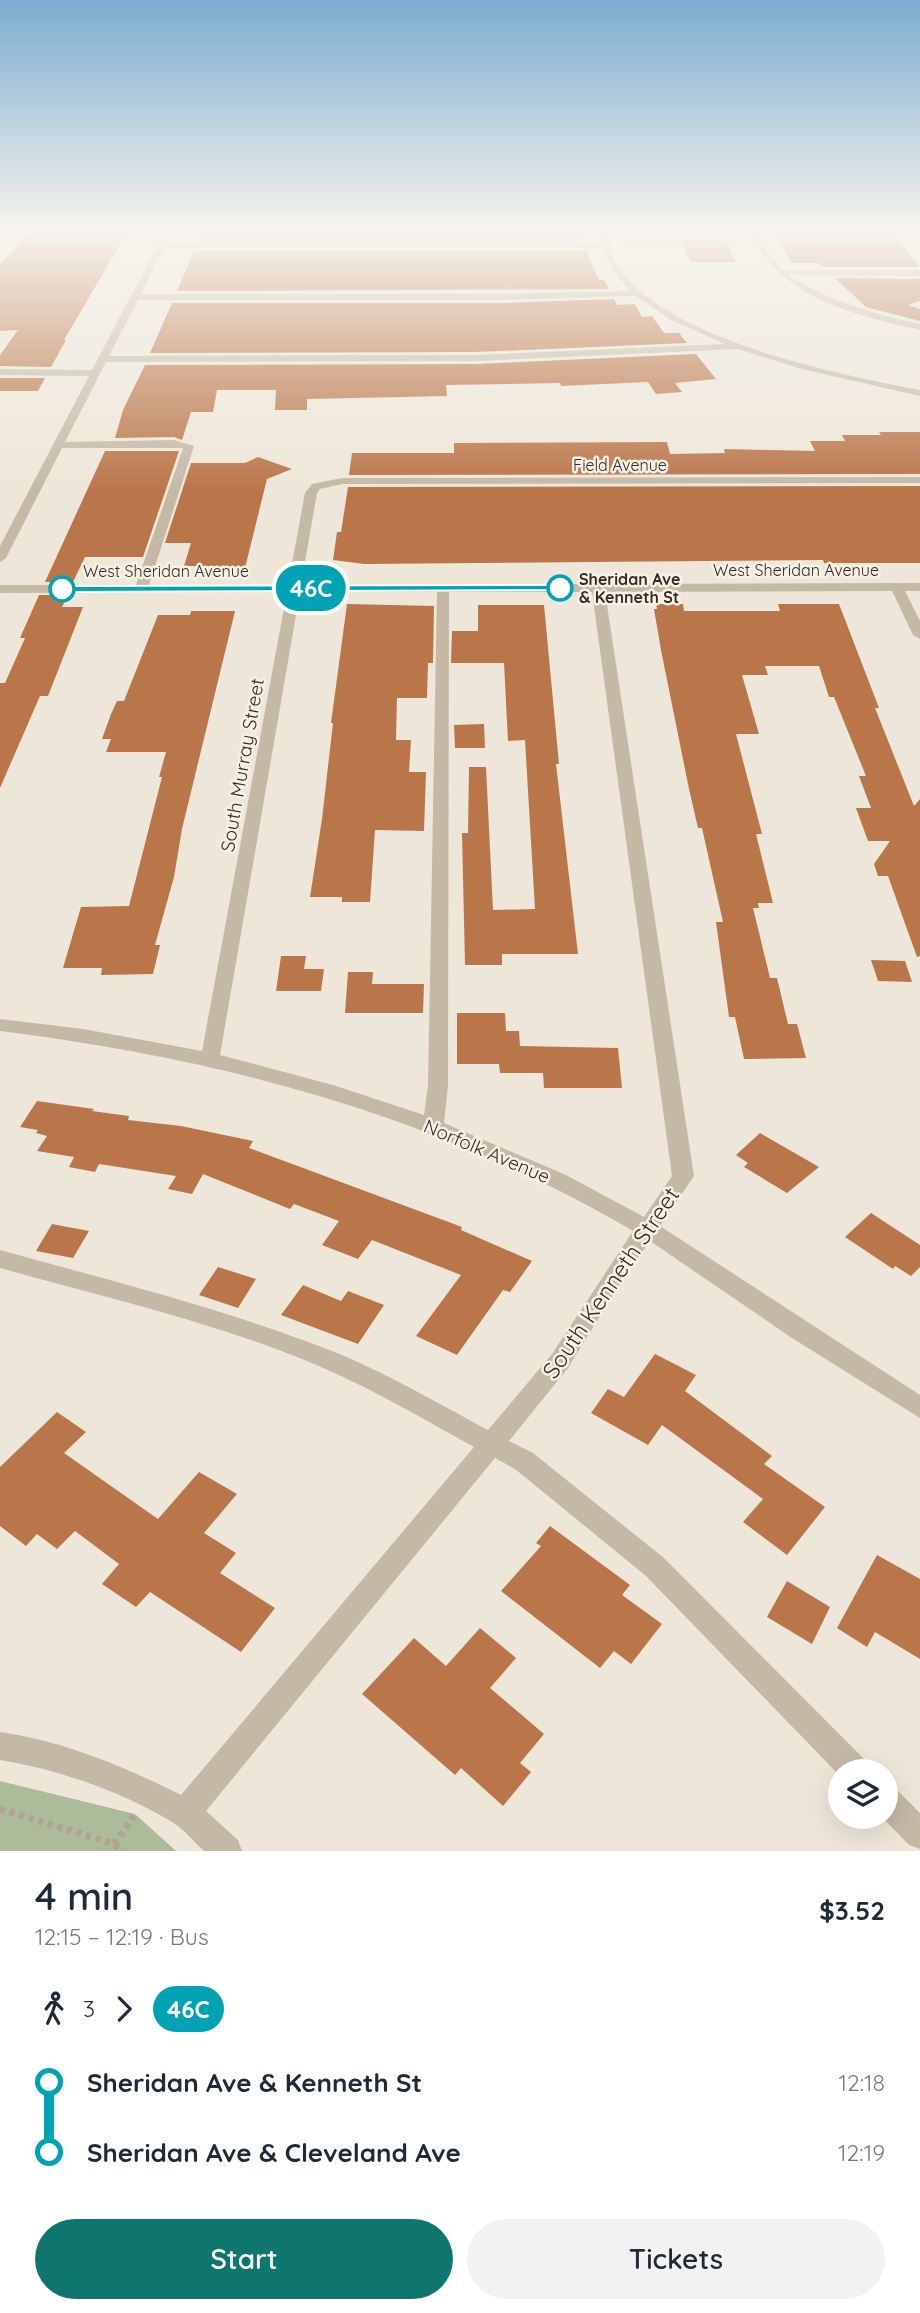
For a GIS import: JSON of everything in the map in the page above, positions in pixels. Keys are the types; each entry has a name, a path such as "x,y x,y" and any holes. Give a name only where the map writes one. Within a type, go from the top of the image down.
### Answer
{"street":[{"path":"0,558 125,317"},
{"path":"677,317 742,346 820,370 920,393"},
{"path":"889,317 920,327"},
{"path":"103,359 476,358 742,346"},
{"path":"0,372 96,373"},
{"path":"59,445 174,443 189,446 141,589"},
{"name":"Field Avenue","path":"321,484 342,481 920,480"},
{"name":"South Murray Street","path":"210,1058 311,493 321,484"},
{"path":"897,587 920,635"},
{"name":"West Sheridan Avenue","path":"0,589 920,587"},
{"path":"433,1128 438,1085 443,588"},
{"name":"South Kenneth Street","path":"185,1813 495,1443 560,1361 618,1268 675,1190 682,1176 598,588"},
{"name":"Norfolk Avenue","path":"0,1026 130,1042 261,1069 343,1094 513,1160 647,1229 920,1408"},
{"path":"0,1259 196,1314 305,1350 370,1379 495,1443 524,1461 655,1567 844,1759"},
{"path":"0,1746 40,1752 124,1782 185,1813 226,1851"},
{"path":"898,1813 920,1834"}],"path":[{"path":"0,1809 114,1844 123,1851"}],"green space":[{"path":"0,1781 135,1814 176,1851 0,1851"}],"building":[{"path":"0,317 77,317 51,367 0,366 0,355 18,330 0,331"},
{"path":"166,317 653,317 664,333 679,333 687,343 476,352 150,353"},
{"path":"696,354 716,379 675,383 682,392 656,394 648,382 561,386 560,383 446,385 447,396 307,399 307,410 275,410 276,390 217,390 213,412 191,412 182,440 174,437 115,438 123,410 145,365 476,364"},
{"path":"0,378 45,378 38,391 0,391"},
{"path":"879,432 920,432 920,474 349,475 352,453 454,453 454,443 667,442 670,454 725,453 724,449 815,451 810,441 845,441 842,435 881,435"},
{"path":"105,451 179,451 143,557 85,557 73,582 45,582"},
{"path":"258,457 292,469 267,479 245,568 212,572 211,566 184,566 191,543 165,543 191,463 245,463"},
{"path":"920,486 920,563 824,563 823,560 364,564 333,560 337,532 341,532 348,487"},
{"path":"39,595 68,595 62,607 83,607 48,696 40,696 0,788 0,683 5,683 25,638 20,638"},
{"path":"347,604 434,606 433,663 428,663 427,698 397,698 396,740 411,740 409,772 426,772 424,831 375,830 370,902 342,902 342,897 310,897 322,819 331,723"},
{"path":"656,604 683,604 684,611 780,611 778,604 839,604 879,708 875,708 914,806 920,799 920,956 917,957 888,876 878,876 874,864 890,841 868,841 856,808 871,808 859,776 866,776 834,697 829,697 819,666 765,666 768,675 742,675 759,734 736,734 762,834 756,834 773,903 758,903 759,908 753,908 770,978 777,978 788,1024 797,1024 806,1058 744,1059 735,1017 729,1017 716,922 723,922 702,828 698,828 689,789 661,650 654,609 657,609"},
{"path":"478,605 544,605 559,764 556,764 578,954 502,954 502,965 465,965 462,833 468,833 469,767 486,767 493,910 535,909 525,740 508,741 504,663 451,663 452,631 478,631"},
{"path":"191,611 235,611 182,829 174,877 155,945 160,945 153,974 101,975 102,968 63,968 81,907 129,906 166,752 106,752 111,739 102,739 117,701 124,701 158,615 190,615"},
{"path":"484,724 485,748 455,748 454,725"},
{"path":"281,956 306,956 304,969 324,969 321,991 276,991"},
{"path":"871,960 905,961 912,982 878,981"},
{"path":"348,972 373,972 372,984 424,984 423,1013 345,1013"},
{"path":"457,1013 505,1013 506,1031 519,1031 520,1046 618,1048 622,1088 544,1088 543,1073 500,1073 499,1064 457,1064"},
{"path":"37,1101 94,1109 92,1111 129,1116 128,1120 181,1126 253,1141 249,1148 462,1227 461,1230 532,1261 510,1292 503,1290 457,1355 416,1336 461,1275 372,1240 358,1259 322,1245 339,1221 294,1204 290,1209 203,1174 192,1194 168,1189 176,1176 99,1164 95,1172 69,1167 74,1157 37,1151 47,1136 36,1133 38,1130 20,1127"},
{"path":"760,1133 819,1167 787,1193 744,1167 748,1163 736,1155"},
{"path":"871,1213 920,1245 920,1267 911,1276 895,1266 893,1269 845,1237"},
{"path":"52,1224 89,1231 73,1258 36,1251"},
{"path":"218,1267 256,1279 238,1308 199,1295"},
{"path":"303,1285 341,1301 348,1291 384,1305 358,1344 281,1315"},
{"path":"655,1354 696,1375 685,1391 772,1456 764,1464 825,1507 787,1555 743,1522 763,1499 662,1425 648,1445 591,1413 608,1389 624,1397"},
{"path":"57,1412 86,1432 64,1453 158,1519 199,1472 237,1494 204,1533 236,1553 220,1573 275,1608 241,1652 150,1592 136,1607 102,1584 119,1564 75,1531 57,1549 37,1534 26,1546 0,1526 0,1467"},
{"path":"550,1526 630,1585 622,1595 662,1624 631,1664 614,1651 600,1668 501,1591 541,1546 536,1543"},
{"path":"877,1555 920,1579 920,1659 875,1632 867,1647 837,1628"},
{"path":"787,1581 830,1607 812,1644 767,1617"},
{"path":"480,1628 516,1658 490,1688 544,1734 520,1763 531,1772 503,1806 461,1768 455,1775 362,1694 414,1638 446,1666"}],"bus line":[{"name":"46C","path":"62,589 560,588"}],"place":[{"name":"Sheridan Ave & Kenneth St","path":"560,588"}]}
